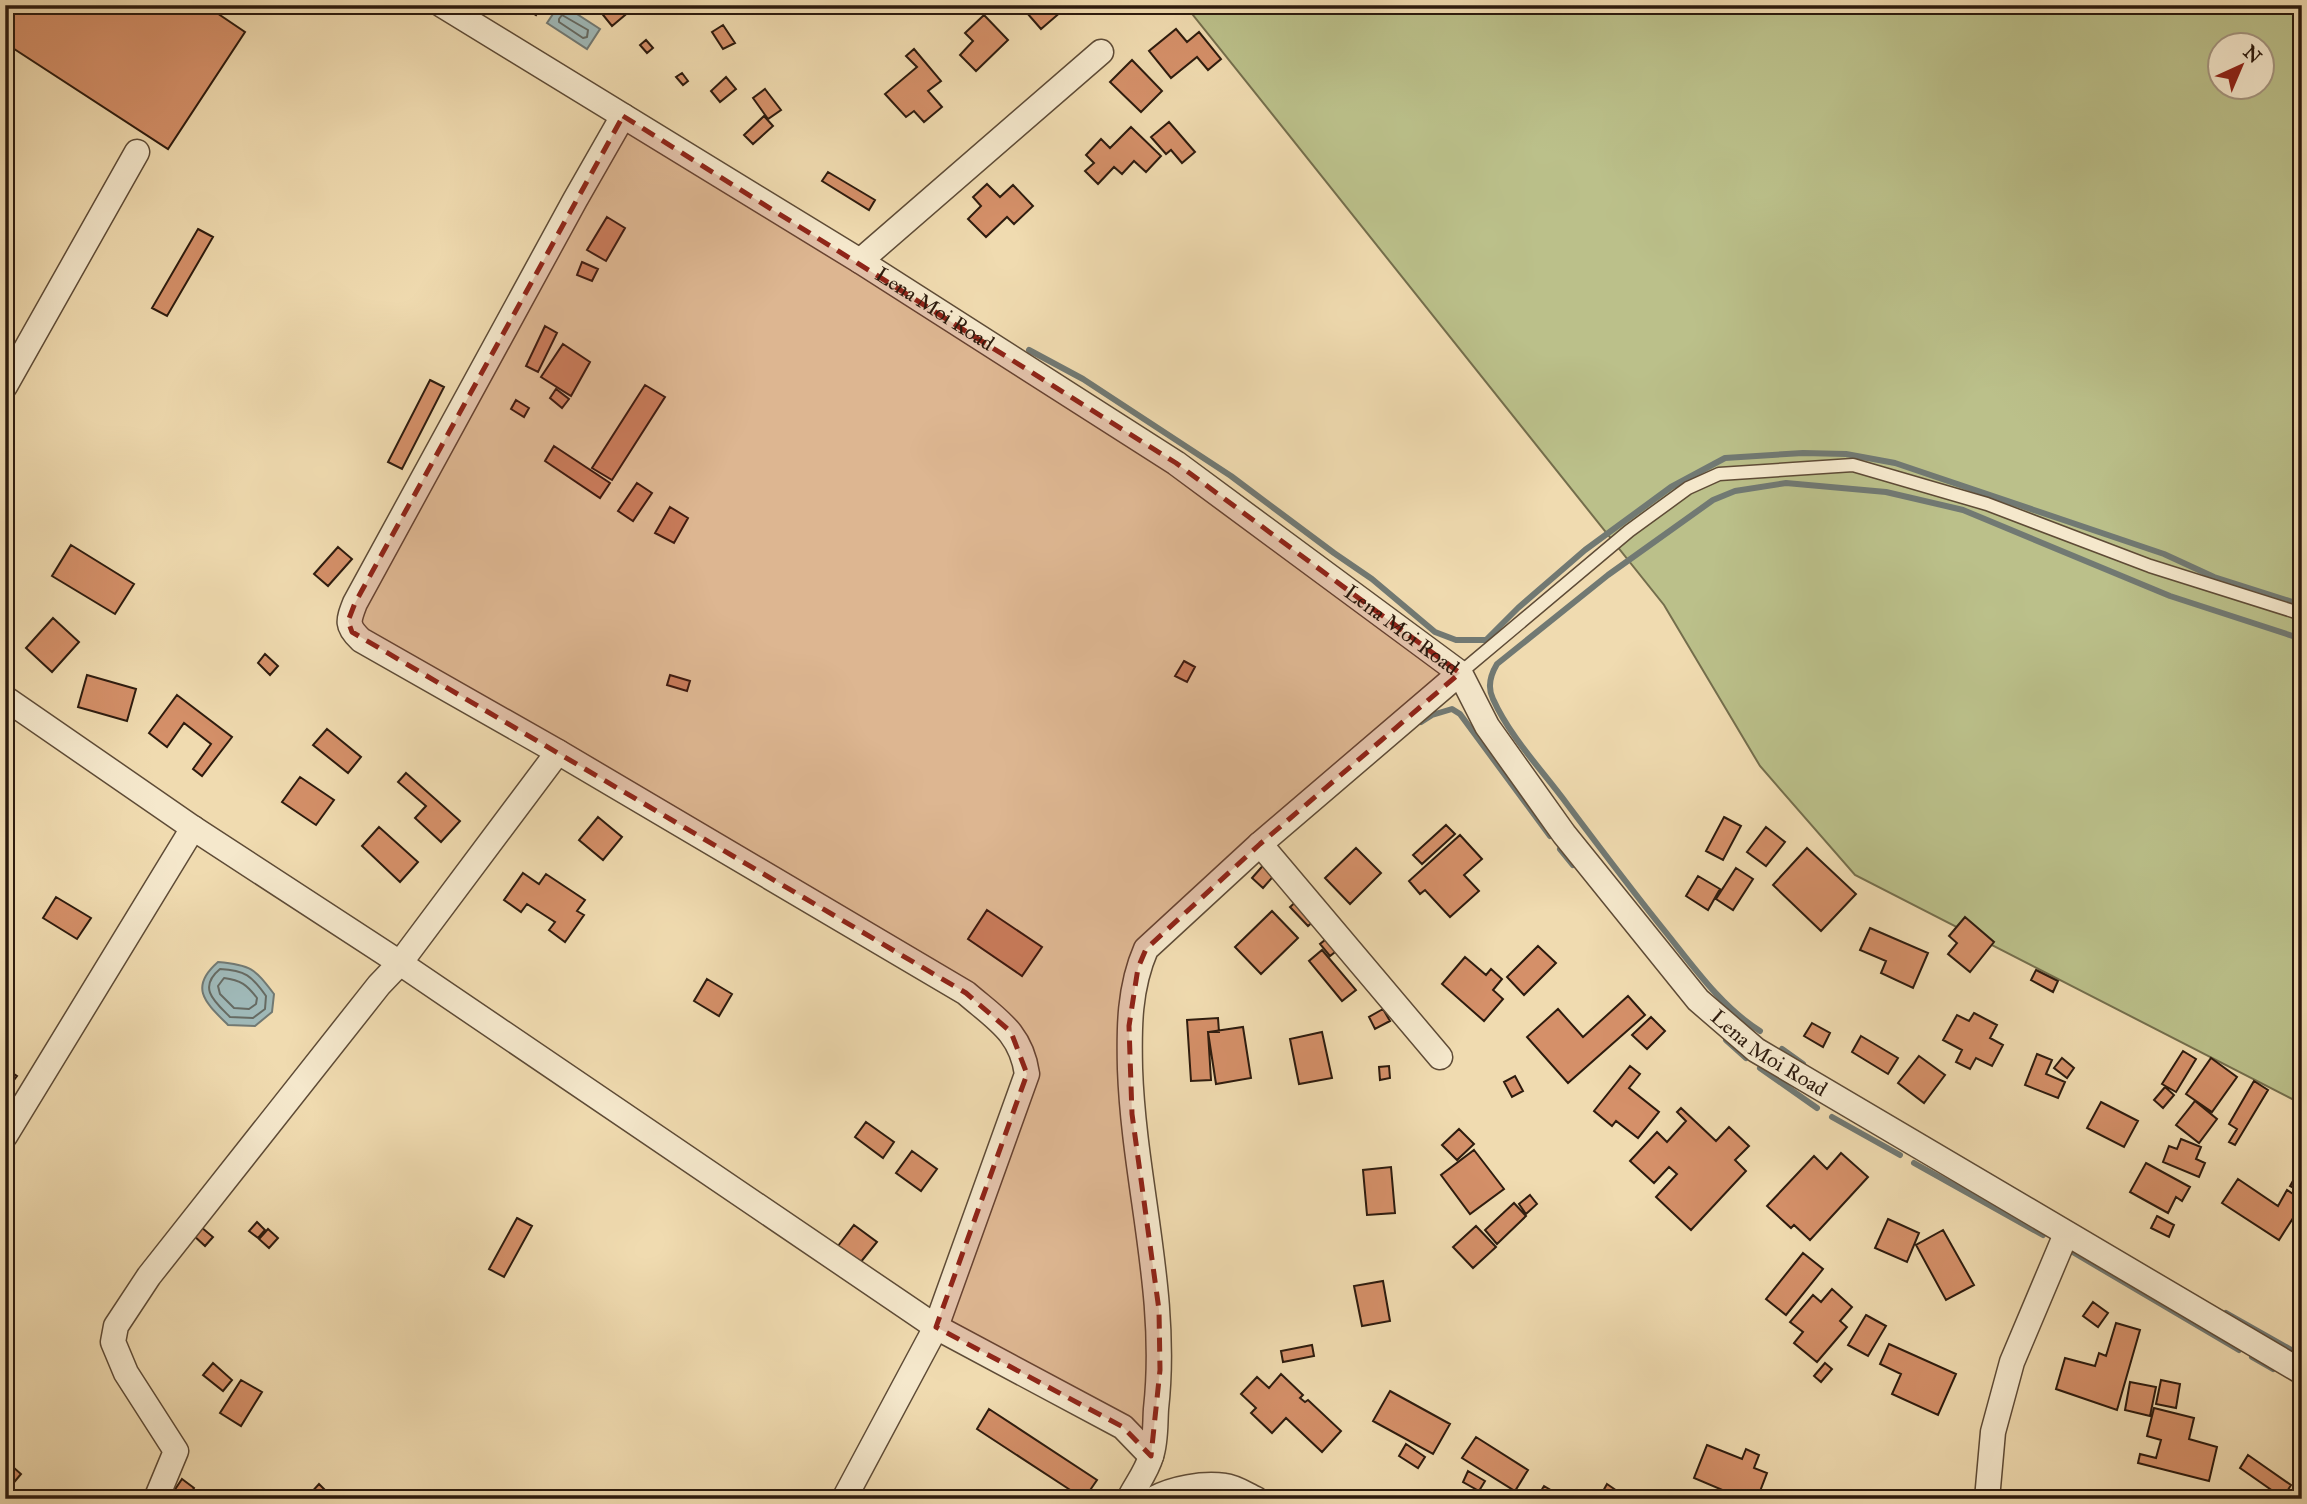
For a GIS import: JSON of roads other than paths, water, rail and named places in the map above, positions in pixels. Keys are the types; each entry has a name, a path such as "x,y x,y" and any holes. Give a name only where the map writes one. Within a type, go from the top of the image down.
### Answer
{"street":[{"name":"Lena Moi Road","path":"442,5 860,261 1176,463 1460,673 1487,726 1564,834 1698,1000 1756,1050 2302,1372"},
{"path":"860,261 1101,52"},
{"path":"624,116 575,200 368,579 348,621 352,632 361,640 558,752 966,993 1011,1032 1020,1046 1027,1074 936,1327 844,1499"},
{"path":"5,386 137,152"},
{"path":"1129,1499 1152,1456 1160,1370 1159,1310 1132,1114 1129,1026 1138,968 1146,950 1260,844 1460,673"},
{"path":"5,698 193,828 400,963 936,1327 1123,1427 1152,1456"},
{"path":"156,1499 176,1451 126,1373 113,1342 116,1326 149,1276 379,985 400,963 558,752"},
{"path":"5,1136 193,828"},
{"path":"1260,844 1440,1056"},
{"path":"1987,1499 1993,1432 2012,1362 2066,1234"},
{"path":"1153,1499 1162,1494 1195,1487 1226,1485 1256,1499"}],"lane":[{"path":"1460,673 1629,531 1688,488 1719,474 1853,465 1987,504 2150,566 2302,614"}],"water":[{"path":"559,5 600,29 587,49 547,23"},
{"path":"218,962 251,969 274,994 272,1012 255,1026 228,1025 207,1002 202,988 204,980"}],"waterway":[{"path":"1029,350 1083,379 1231,476 1372,579 1435,632 1456,640 1486,640 1518,608 1585,550 1671,487 1725,458 1803,453 1846,454 1895,463 2164,554 2214,577 2302,605"},
{"path":"1760,1031 1734,1011 1710,987 1629,886 1517,740 1491,694 1490,681 1497,664 1608,575 1713,500 1735,491 1786,483 1886,492 1963,510 2170,596 2302,639"},
{"path":"1421,722 1432,715 1452,709 1460,714 1550,836"},
{"path":"1560,849 1573,865"},
{"path":"1726,1040 1746,1058"},
{"path":"1782,1049 1803,1064"},
{"path":"1760,1068 1817,1108"},
{"path":"1832,1117 1900,1155"},
{"path":"1914,1163 2043,1235"},
{"path":"2066,1248 2239,1350"},
{"path":"2226,1313 2302,1356"},
{"path":"2252,1357 2273,1369"}]}
